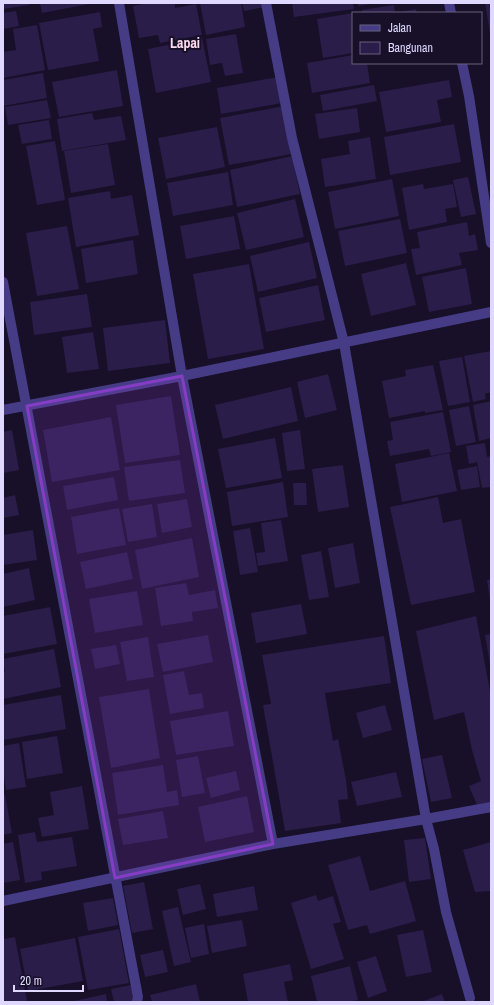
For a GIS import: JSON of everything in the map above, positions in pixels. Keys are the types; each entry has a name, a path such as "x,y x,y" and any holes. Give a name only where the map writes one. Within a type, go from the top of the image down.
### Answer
{"street":[{"path":"119,3 182,376 273,844"},
{"path":"266,3 292,138 344,343 426,819 434,848 446,912 470,998"},
{"path":"462,64 469,96 491,243"},
{"path":"3,282 138,997 137,1002"},
{"path":"3,410 182,376 491,312"},
{"path":"3,901 273,844 491,807"}],"highlighted area":[{"path":"182,376 273,844 115,878 27,406"}],"building":[{"path":"3,3 29,3 29,5 3,9"},
{"path":"40,3 89,3 89,4 42,13"},
{"path":"148,3 175,3 175,8 196,4 202,35 160,43 158,35 139,38 133,6"},
{"path":"200,3 241,3 245,27 206,35"},
{"path":"242,3 264,3 265,7 244,11"},
{"path":"292,3 353,3 354,9 294,17"},
{"path":"358,3 370,3 370,4 358,6"},
{"path":"485,3 491,3 491,33 490,33"},
{"path":"394,5 395,12 362,12 362,10"},
{"path":"416,9 417,12 400,12"},
{"path":"16,11 19,26 3,29 3,13"},
{"path":"100,12 102,27 93,29 99,61 48,70 39,23"},
{"path":"352,13 352,53 323,58 317,19"},
{"path":"37,25 45,70 3,78 3,52 16,50 13,29"},
{"path":"236,34 243,73 225,76 222,63 210,65 206,39"},
{"path":"202,38 211,82 156,93 148,49"},
{"path":"352,55 352,64 367,64 370,83 312,93 307,63"},
{"path":"117,70 123,106 59,117 52,82"},
{"path":"43,73 47,98 3,106 3,80"},
{"path":"278,77 282,103 221,114 217,88"},
{"path":"449,80 452,97 437,100 441,122 386,132 379,92"},
{"path":"374,85 377,101 323,111 320,95"},
{"path":"47,100 51,118 8,125 5,107"},
{"path":"284,106 292,154 229,165 220,118"},
{"path":"357,108 360,132 319,139 315,114"},
{"path":"92,113 94,120 121,116 126,140 62,151 57,119"},
{"path":"49,120 52,139 22,144 18,125"},
{"path":"454,124 461,162 390,175 384,137"},
{"path":"217,127 225,167 166,179 158,138"},
{"path":"370,137 376,179 325,187 321,159 350,154 348,141"},
{"path":"55,141 65,200 37,205 26,146"},
{"path":"108,144 115,185 71,193 64,151"},
{"path":"292,156 300,194 237,207 230,170"},
{"path":"228,172 233,205 173,216 167,183"},
{"path":"468,177 476,214 461,217 453,180"},
{"path":"392,179 399,216 335,229 328,192"},
{"path":"423,184 424,189 453,184 457,207 445,209 447,222 409,230 402,188"},
{"path":"110,191 111,199 132,195 139,235 76,247 68,198"},
{"path":"295,199 304,237 246,250 237,213"},
{"path":"234,216 240,249 186,259 180,226"},
{"path":"400,219 407,253 345,266 338,231"},
{"path":"467,222 469,236 475,234 478,250 459,253 462,265 416,275 411,249 420,248 417,232"},
{"path":"67,226 79,289 37,296 26,233"},
{"path":"133,240 138,274 86,283 81,249"},
{"path":"309,242 317,278 258,292 250,256"},
{"path":"406,263 416,305 371,316 361,274"},
{"path":"249,264 264,349 208,359 193,274"},
{"path":"466,268 472,304 429,312 422,277"},
{"path":"318,285 325,320 266,332 259,298"},
{"path":"87,294 92,327 34,335 30,302"},
{"path":"165,320 170,363 108,371 103,328"},
{"path":"93,332 99,369 67,373 62,337"},
{"path":"491,351 491,392 485,394 486,399 473,402 464,356"},
{"path":"462,357 470,402 448,406 439,361"},
{"path":"433,365 443,410 425,413 425,411 389,418 382,381 406,376 405,370"},
{"path":"328,374 337,410 305,418 297,382"},
{"path":"291,387 298,421 223,439 215,405"},
{"path":"171,396 180,455 125,463 116,405"},
{"path":"491,401 491,438 479,441 473,405"},
{"path":"469,406 476,442 456,446 449,410"},
{"path":"443,412 451,452 431,456 429,449 390,456 387,441 393,440 390,422"},
{"path":"111,417 120,470 52,482 43,430"},
{"path":"12,430 19,470 3,473 3,432"},
{"path":"300,430 305,469 287,471 282,433"},
{"path":"275,438 282,478 226,488 218,449"},
{"path":"485,443 487,457 491,456 491,487 482,488 477,462 469,464 466,446"},
{"path":"449,453 457,491 402,502 395,464"},
{"path":"180,460 185,493 129,501 124,467"},
{"path":"343,465 349,507 318,512 312,469"},
{"path":"477,466 480,487 461,490 457,470"},
{"path":"114,477 118,500 67,510 63,486"},
{"path":"283,482 288,517 232,526 227,492"},
{"path":"293,483 306,483 307,505 294,505"},
{"path":"15,495 19,515 3,518 3,498"},
{"path":"438,497 443,523 461,519 475,592 411,605 390,507"},
{"path":"187,499 192,527 162,533 157,504"},
{"path":"152,504 157,537 128,542 122,509"},
{"path":"119,508 126,545 77,554 71,517"},
{"path":"281,520 288,561 258,566 256,553 265,552 261,523"},
{"path":"250,528 258,572 240,575 233,531"},
{"path":"33,530 37,560 3,565 3,535"},
{"path":"192,538 199,577 142,589 135,550"},
{"path":"353,543 360,583 335,588 328,548"},
{"path":"321,551 329,597 309,600 301,555"},
{"path":"127,552 133,579 86,589 80,562"},
{"path":"29,568 35,600 3,607 3,574"},
{"path":"491,579 491,600 490,600 487,580"},
{"path":"186,583 189,595 215,590 218,608 192,612 193,621 161,626 155,588"},
{"path":"137,591 143,625 95,633 89,599"},
{"path":"301,604 307,634 256,643 251,613"},
{"path":"50,607 57,644 3,654 3,616"},
{"path":"476,616 491,696 491,802 477,805 469,786 481,781 472,750 464,712 434,720 416,631"},
{"path":"491,634 491,664 490,664 485,635"},
{"path":"208,635 213,662 163,672 157,644"},
{"path":"384,636 391,683 325,693 333,741 338,739 346,780 348,799 338,800 341,823 285,831 263,705 271,704 262,655"},
{"path":"148,637 154,677 127,681 120,642"},
{"path":"116,645 120,664 95,669 91,649"},
{"path":"54,649 61,687 3,699 3,672 5,672 3,659"},
{"path":"184,671 189,695 202,693 204,708 170,714 163,675"},
{"path":"149,689 160,758 111,768 99,697"},
{"path":"61,695 66,729 3,740 3,705"},
{"path":"385,705 392,730 363,738 356,713"},
{"path":"228,711 234,746 176,755 170,721"},
{"path":"57,736 63,773 27,779 22,742"},
{"path":"19,743 26,787 6,790 3,770 3,746"},
{"path":"442,755 452,798 431,802 422,759"},
{"path":"198,756 205,793 182,797 176,760"},
{"path":"163,765 167,792 177,790 179,805 118,815 112,773"},
{"path":"236,771 240,790 211,798 206,778"},
{"path":"396,772 402,797 357,806 351,782"},
{"path":"82,786 89,829 42,837 38,818 54,815 50,792"},
{"path":"3,795 5,795 12,833 3,835"},
{"path":"247,796 254,832 205,842 198,807"},
{"path":"163,811 168,838 123,845 118,819"},
{"path":"35,832 37,842 72,837 77,866 41,872 42,880 25,883 18,835"},
{"path":"425,838 431,879 409,882 404,840"},
{"path":"13,842 20,880 3,883 3,844"},
{"path":"491,842 491,891 475,892 463,850"},
{"path":"360,856 370,891 405,881 416,921 370,934 367,925 348,930 328,865"},
{"path":"144,882 153,929 132,933 123,886"},
{"path":"200,884 206,909 183,915 177,889"},
{"path":"254,886 258,910 217,917 213,894"},
{"path":"316,895 318,901 333,896 341,922 333,924 344,959 311,969 291,903"},
{"path":"113,898 118,925 88,931 83,903"},
{"path":"178,907 191,962 174,966 162,911"},
{"path":"242,920 247,946 212,953 207,926"},
{"path":"204,924 209,954 191,958 185,928"},
{"path":"119,929 129,983 88,990 78,937"},
{"path":"423,930 432,972 406,977 397,935"},
{"path":"15,937 27,1001 3,1002 3,939"},
{"path":"75,938 83,981 28,991 20,949"},
{"path":"163,950 168,972 145,977 140,955"},
{"path":"376,956 387,991 368,998 357,962"},
{"path":"290,964 293,980 284,982 288,1002 248,1002 243,974"},
{"path":"350,966 358,1000 348,1002 317,1002 311,976"},
{"path":"196,984 200,1002 152,1002 150,995"},
{"path":"131,985 135,1002 114,1002 111,989"},
{"path":"106,994 107,1002 74,1002 74,1001"},
{"path":"442,994 445,1002 421,1002"}],"district":[{"name":"Lapai","path":"185,43"}]}
